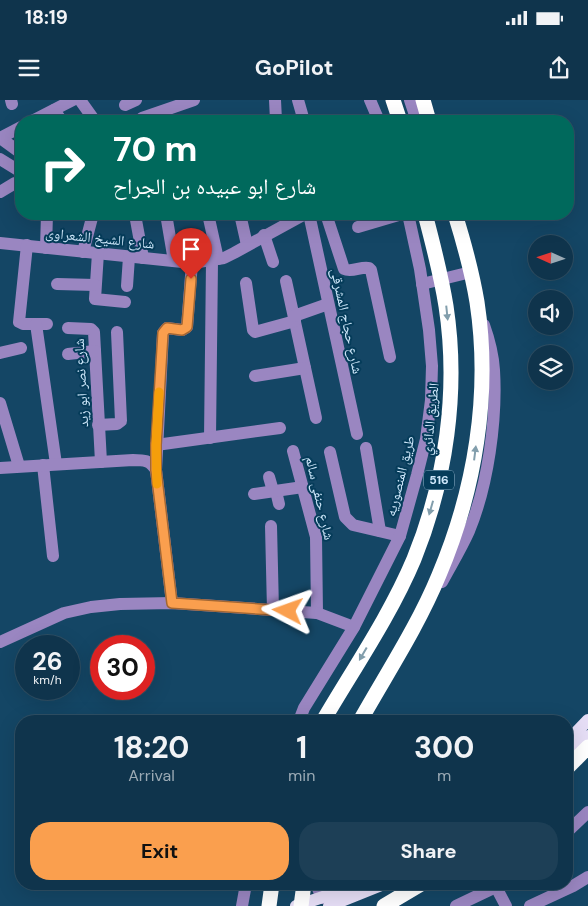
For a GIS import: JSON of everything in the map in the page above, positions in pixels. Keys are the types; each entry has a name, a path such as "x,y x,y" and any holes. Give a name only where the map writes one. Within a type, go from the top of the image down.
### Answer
{"highway":[{"path":"393,100 398,115"},
{"path":"423,100 427,115"},
{"name":"الطريق الدائري","path":"326,715 397,594 426,527 438,485 448,432 451,396 451,355 439,267 427,220"},
{"name":"516","path":"365,715 439,577 456,532 474,462 480,414 481,342 477,302 470,263 458,220"},
{"path":"573,762 588,747"},
{"path":"269,906 271,890"},
{"path":"301,906 303,890"},
{"path":"384,906 411,890"}],"main road":[{"path":"573,736 588,720"},
{"path":"573,750 588,736"},
{"path":"296,906 325,902 353,890"}],"street":[{"path":"45,115 73,100"},
{"path":"80,100 91,115"},
{"path":"151,115 194,100"},
{"path":"275,100 277,115"},
{"path":"298,100 302,115"},
{"path":"370,100 376,115"},
{"path":"410,100 415,115"},
{"path":"54,110 58,115"},
{"path":"15,130 0,138 15,149"},
{"path":"0,159 15,174"},
{"path":"0,192 15,180"},
{"path":"46,248 47,220"},
{"path":"83,252 91,220"},
{"path":"136,220 143,258"},
{"path":"167,220 174,261"},
{"path":"209,220 215,260 210,438"},
{"path":"241,220 247,245"},
{"name":"شارع الشيخ الشعراوى","path":"0,243 192,263 215,260 234,254 284,220"},
{"name":"شارع حجاج المشرقى","path":"310,220 357,434"},
{"path":"328,220 344,269 349,271 365,267 371,270 390,357"},
{"path":"358,227 382,220"},
{"name":"طريق المنصوريه","path":"301,715 354,627 400,536 426,439 431,400 432,366 422,284 409,220"},
{"path":"365,715 469,530 483,484 492,431 494,369 487,334 449,220"},
{"path":"264,235 273,262"},
{"path":"27,246 18,318 19,322 23,324 42,324 53,556"},
{"path":"98,253 95,299 124,302"},
{"path":"127,286 130,257"},
{"path":"172,603 156,470 156,445 163,333 167,328 182,330 187,327 192,263"},
{"path":"422,284 466,273"},
{"path":"286,281 316,418"},
{"path":"246,283 252,330 258,332 328,304"},
{"path":"57,284 95,285"},
{"name":"شارع نصر ابو زيد","path":"68,328 93,330 101,462"},
{"path":"98,425 117,424 121,421 117,332"},
{"path":"0,353 21,348"},
{"path":"68,354 95,351"},
{"path":"256,376 305,368"},
{"path":"0,403 19,466"},
{"path":"156,445 280,428"},
{"path":"366,448 380,531"},
{"name":"شارع حنفى سالم","path":"294,450 316,538 317,613"},
{"path":"330,452 345,517 353,525 400,536"},
{"path":"0,468 144,460 151,463 156,470"},
{"path":"269,477 279,504"},
{"path":"254,494 303,487"},
{"path":"271,526 273,610"},
{"path":"0,642 64,613 91,607 172,603 317,613 354,627"},
{"path":"573,826 588,812"},
{"path":"573,886 588,877"},
{"path":"242,906 245,890"},
{"path":"319,890 325,902"},
{"path":"456,906 490,890"},
{"path":"500,890 506,906"},
{"path":"530,906 564,890"}],"slow traffic":[{"path":"157,484 156,445 159,392"}],"route":[{"path":"191,279 187,327 182,330 167,328 163,333 156,445 156,470 172,603 288,611"}]}
